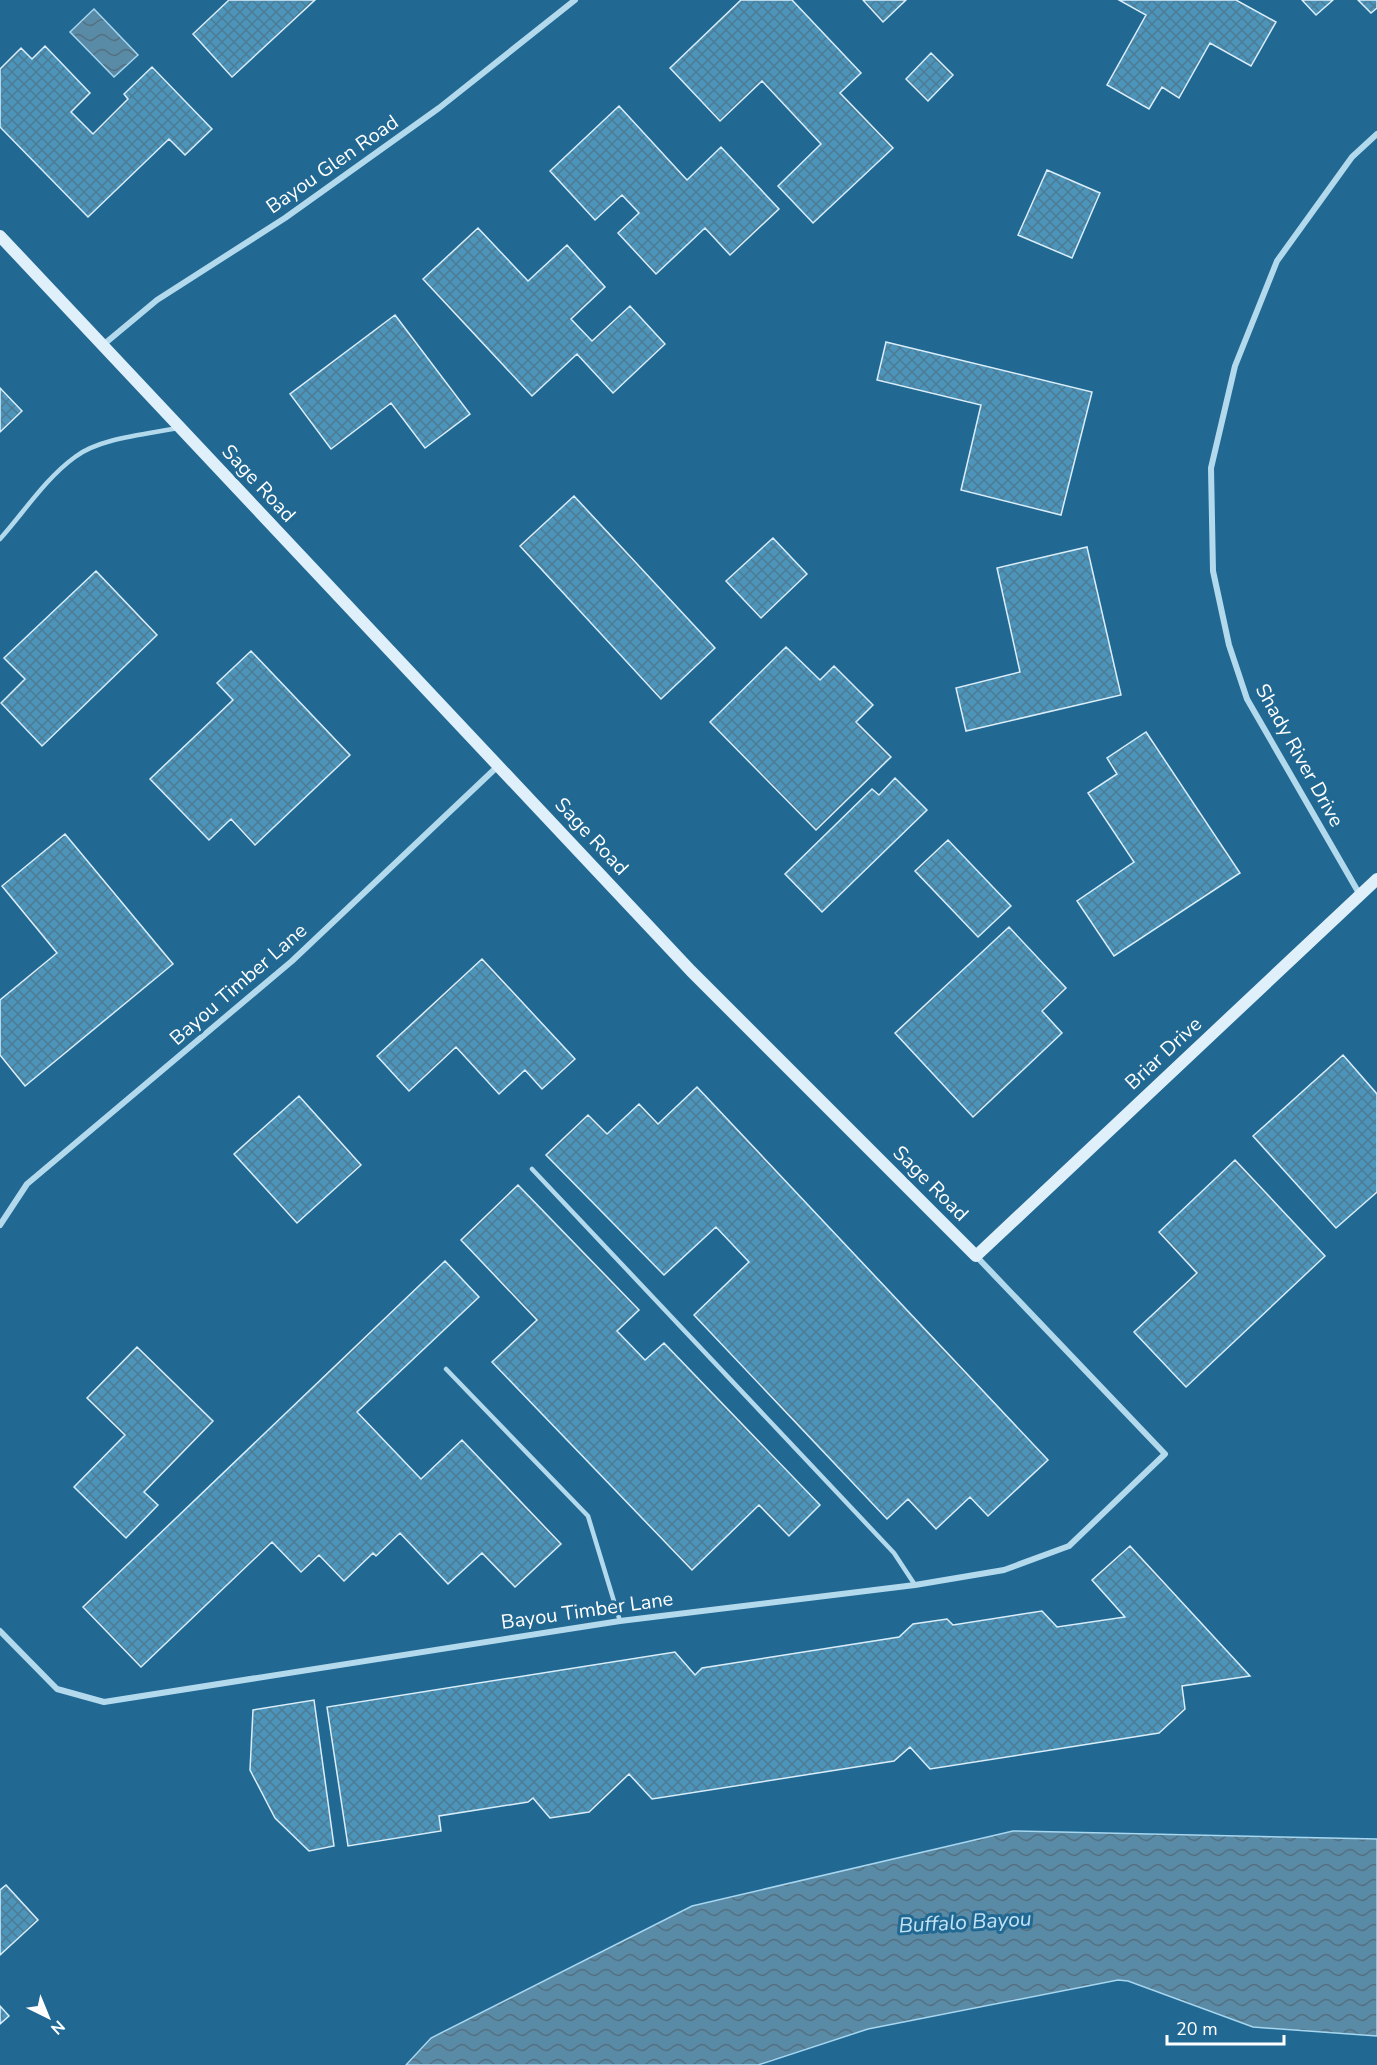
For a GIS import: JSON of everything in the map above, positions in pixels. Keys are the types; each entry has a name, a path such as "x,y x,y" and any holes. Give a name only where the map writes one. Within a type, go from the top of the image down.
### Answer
{"street":[{"name":"Bayou Glen Road","path":"102,345 157,300 285,218 439,108 574,0"},
{"name":"Shady River Drive","path":"1360,895 1247,699 1229,645 1213,571 1211,468 1236,366 1277,261 1352,158 1377,134"},
{"name":"Sage Road","path":"0,236 691,971 976,1256 1165,1454"},
{"name":"Bayou Timber Lane","path":"0,1225 27,1184 292,962 498,766"},
{"name":"Briar Drive","path":"976,1256 1377,879"},
{"name":"Bayou Timber Lane","path":"0,1631 57,1689 104,1702 620,1621 915,1585 1004,1569 1069,1546 1165,1454"}],"lane":[{"path":"0,539 51,479 76,455 107,443 180,428"},
{"path":"532,1168 894,1553 915,1585"},
{"path":"446,1369 588,1516 620,1621"}],"water":[{"path":"94,9 138,55 114,77 70,32"},
{"name":"Buffalo Bayou","path":"1013,1831 1377,1839 1377,2036 1253,2027 1128,1981 1118,1980 868,2029 758,2065 406,2065 431,2038 692,1906"}],"building":[{"path":"229,0 315,0 232,77 193,34"},
{"path":"741,0 792,0 861,73 840,93 893,148 813,223 778,186 821,144 762,81 720,121 670,68"},
{"path":"863,0 906,0 883,22"},
{"path":"1119,0 1236,0 1276,22 1251,66 1210,43 1179,98 1162,87 1149,109 1107,85 1146,15"},
{"path":"1302,0 1333,0 1316,15"},
{"path":"1358,0 1377,0 1377,8 1371,13"},
{"path":"45,46 90,93 71,112 93,134 128,99 124,94 152,67 212,129 185,155 169,139 88,217 0,127 0,69 21,48 32,59"},
{"path":"931,53 953,75 928,101 906,79"},
{"path":"619,106 687,180 721,147 779,209 730,255 705,228 656,274 618,233 639,213 622,195 595,220 550,171"},
{"path":"1047,170 1100,193 1072,258 1018,235"},
{"path":"478,228 528,281 567,245 605,287 571,319 592,341 630,306 665,344 613,393 577,354 532,396 423,279"},
{"path":"395,315 470,414 425,448 391,403 331,449 290,394"},
{"path":"886,342 1092,392 1061,515 961,490 981,405 877,380"},
{"path":"0,388 22,411 0,432"},
{"path":"574,496 715,648 661,699 520,546"},
{"path":"773,538 807,574 761,618 726,581"},
{"path":"1087,547 1121,695 966,731 956,688 1020,672 997,568"},
{"path":"96,571 157,635 42,746 1,703 25,679 4,658"},
{"path":"786,647 820,680 834,666 873,705 856,722 891,757 816,830 710,722"},
{"path":"251,651 350,755 255,845 231,819 209,840 150,779 233,700 217,683"},
{"path":"1146,732 1240,873 1114,956 1077,901 1134,862 1088,793 1117,774 1107,758"},
{"path":"895,778 927,810 822,912 785,874 872,789 879,795"},
{"path":"65,834 173,964 25,1086 0,1055 0,1000 57,953 2,886"},
{"path":"948,840 1011,906 978,937 915,871"},
{"path":"1009,927 1066,988 1042,1011 1062,1033 973,1117 895,1033"},
{"path":"482,959 575,1059 542,1089 525,1070 499,1094 456,1047 409,1091 377,1056"},
{"path":"1343,1055 1377,1094 1377,1192 1336,1228 1253,1136"},
{"path":"697,1087 1048,1460 988,1516 970,1497 936,1529 908,1499 887,1519 694,1315 749,1262 716,1227 664,1275 546,1155 588,1115 607,1134 639,1104 658,1124"},
{"path":"299,1096 361,1165 297,1223 234,1154"},
{"path":"1235,1160 1325,1256 1186,1387 1134,1332 1197,1273 1159,1232"},
{"path":"518,1185 639,1310 617,1331 645,1360 664,1343 820,1505 789,1536 759,1505 692,1570 492,1362 537,1320 461,1240"},
{"path":"445,1261 479,1297 357,1412 421,1479 462,1440 561,1544 515,1587 482,1553 448,1584 400,1533 376,1556 373,1553 344,1581 319,1555 301,1572 272,1542 141,1667 83,1607"},
{"path":"137,1347 213,1421 144,1492 158,1505 126,1538 74,1487 125,1435 87,1398"},
{"path":"1130,1546 1250,1676 1182,1686 1185,1709 1159,1733 930,1769 910,1747 894,1761 652,1799 629,1774 589,1812 550,1818 533,1798 528,1802 439,1816 441,1831 348,1846 327,1707 675,1652 695,1675 702,1668 899,1637 913,1624 947,1619 953,1625 1042,1611 1057,1627 1125,1617 1092,1580"},
{"path":"314,1700 334,1846 309,1851 275,1818 250,1770 253,1710"},
{"path":"6,1885 38,1920 0,1955 0,1890"},
{"path":"0,2006 9,2016 0,2024"}]}
